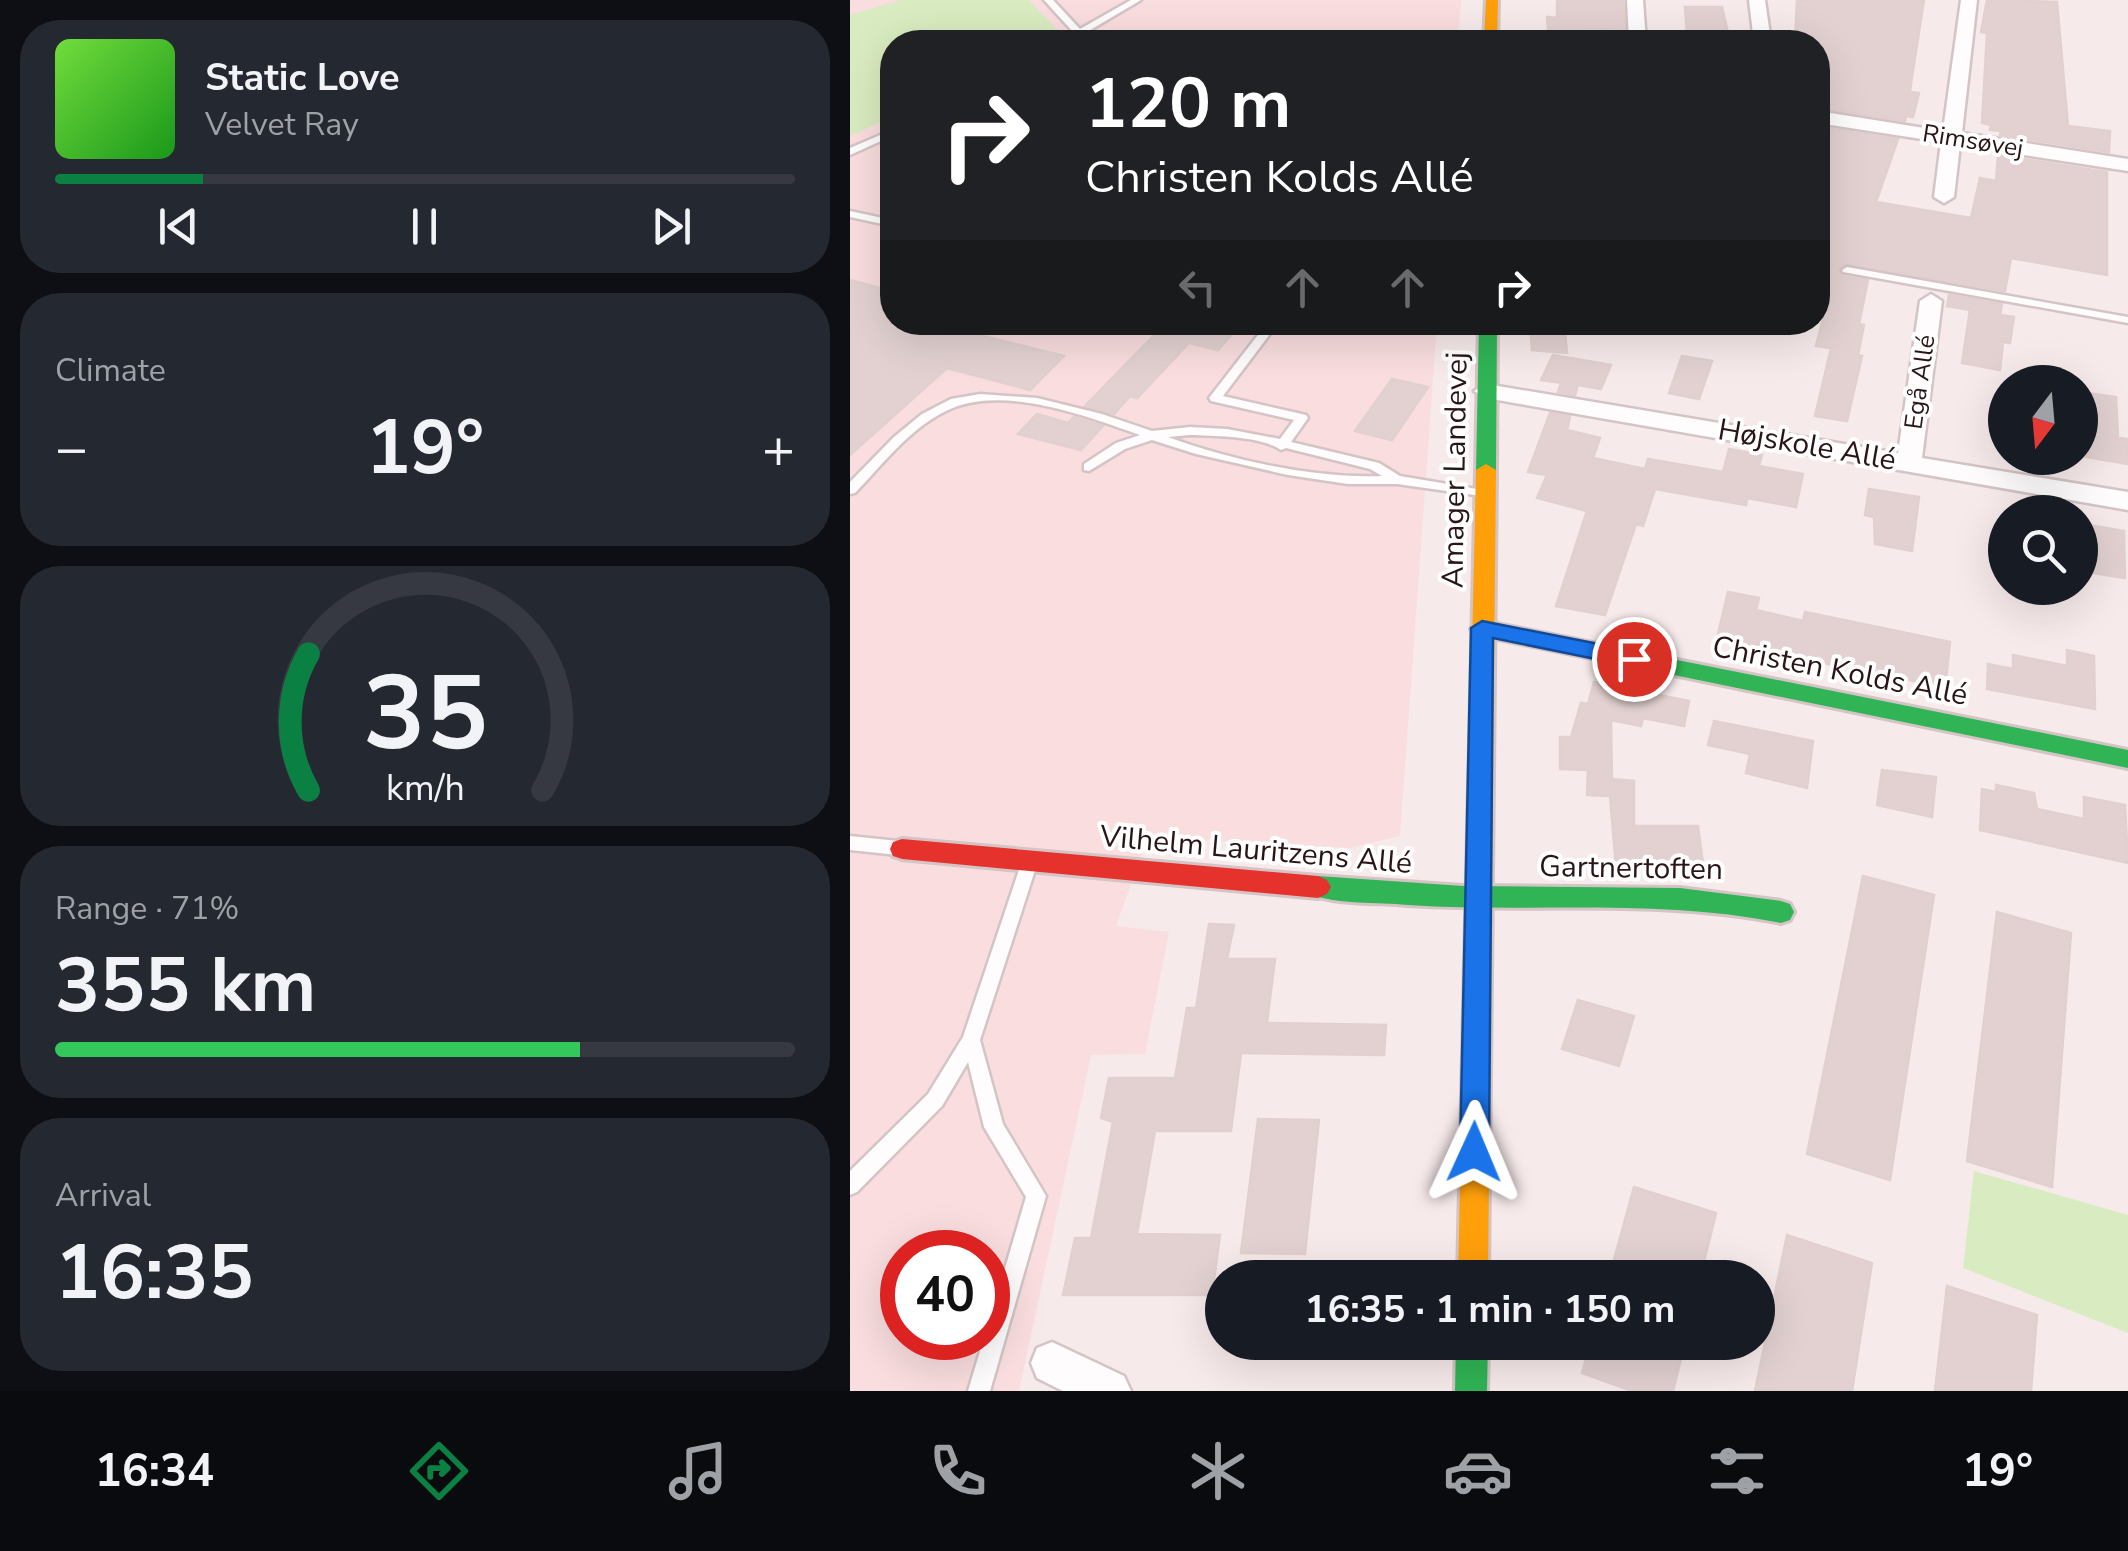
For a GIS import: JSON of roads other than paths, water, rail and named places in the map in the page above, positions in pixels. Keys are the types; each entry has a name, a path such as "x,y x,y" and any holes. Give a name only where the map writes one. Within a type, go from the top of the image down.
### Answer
{"street":[{"path":"1491,30 1492,0"},
{"path":"1635,0 1637,30"},
{"path":"1756,0 1761,30"},
{"path":"1944,198 1969,0"},
{"name":"Rimsøvej","path":"1830,118 2128,165"},
{"name":"Egå Allé","path":"1908,463 1931,301"},
{"name":"Amager Landevej","path":"1472,1260 1488,335"},
{"name":"Højskole Allé","path":"1486,390 2128,501"},
{"name":"Christen Kolds Allé","path":"1482,628 2128,759"},
{"name":"Vilhelm Lauritzens Allé","path":"902,849 1477,897"},
{"name":"Gartnertoften","path":"1477,897 1690,894 1736,899 1781,912"},
{"path":"1471,1391 1472,1360"},
{"path":"1052,1363 1109,1391"}],"lane":[{"path":"1048,0 1076,30"},
{"path":"1087,30 1137,0"},
{"path":"850,152 880,138"},
{"path":"850,214 880,220"},
{"path":"1847,270 2128,320"},
{"path":"1264,335 1215,398 1302,418 1281,446"},
{"path":"850,490 933,412 958,401 1008,398 1155,434 1180,445 1362,484 1397,480 1484,494"},
{"path":"1090,467 1107,451 1155,434 1194,427 1374,466 1397,480"},
{"name":"Vilhelm Lauritzens Allé","path":"850,843 902,849"},
{"path":"850,1185 935,1100 970,1040 1030,861"},
{"path":"970,1040 994,1127 1036,1196 980,1391"}]}
